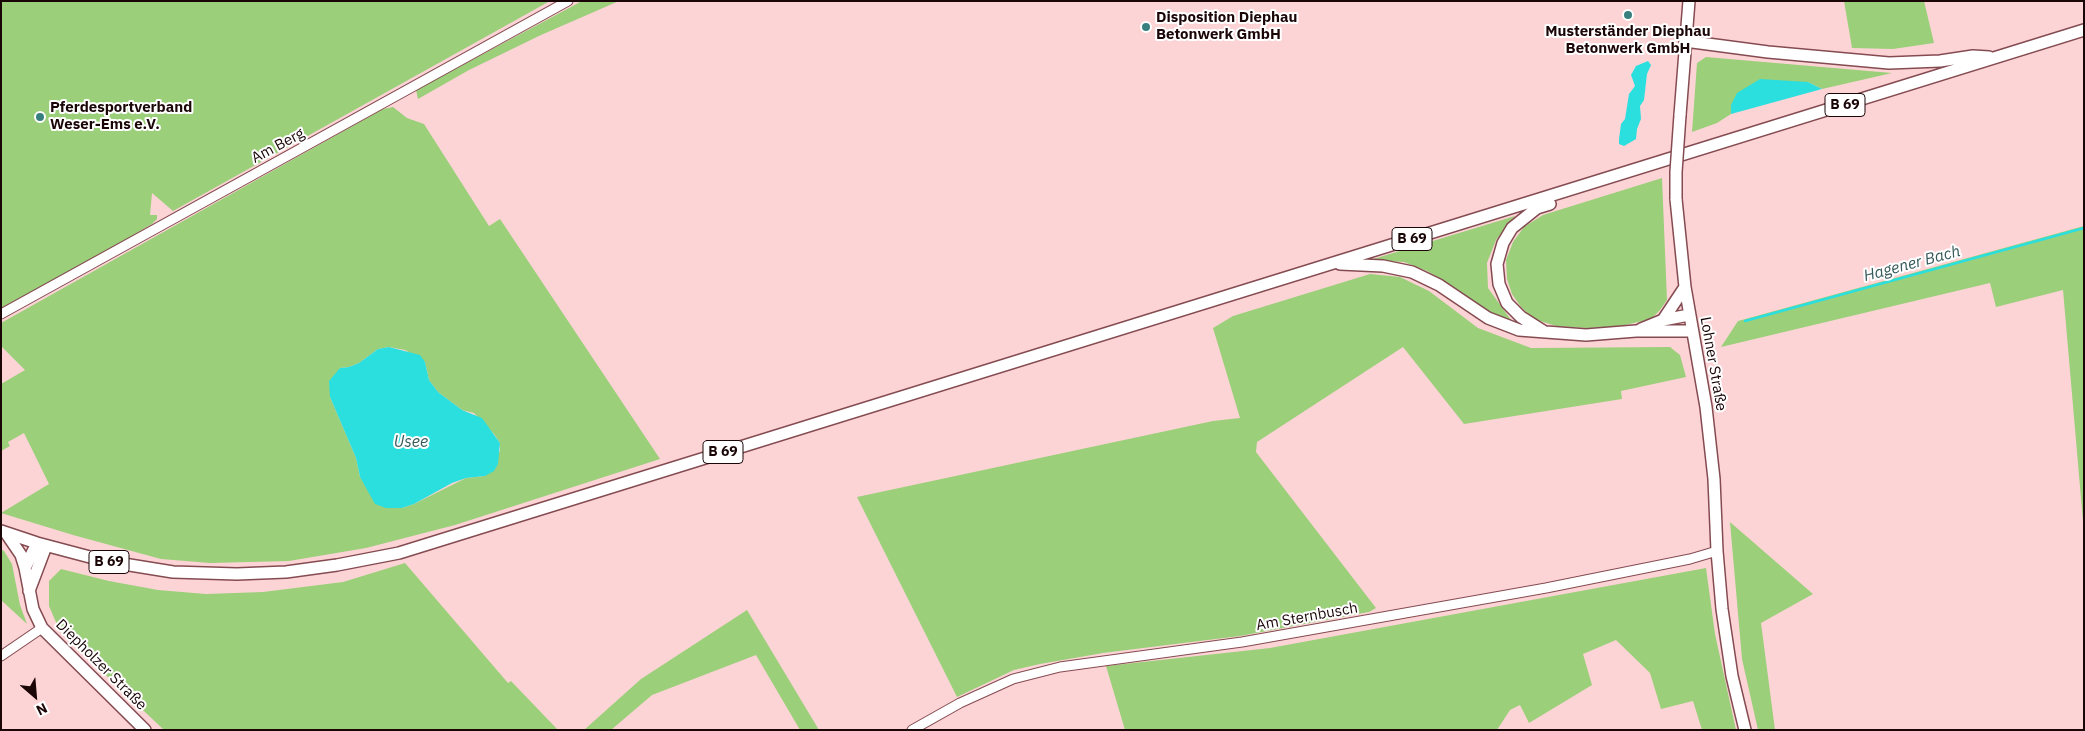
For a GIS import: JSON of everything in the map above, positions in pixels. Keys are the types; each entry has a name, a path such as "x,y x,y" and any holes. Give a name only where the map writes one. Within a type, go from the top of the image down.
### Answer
{"main road":[{"name":"Lohner Straße","path":"1689,1 1680,115 1676,200 1684,287 1706,406 1714,479 1716,551 1722,609 1732,676 1745,730"},
{"name":"B 69","path":"4,532 42,545 105,561 163,570 237,574 286,572 337,566 399,553 2084,30"},
{"path":"1685,40 1768,52 1889,63 1932,62 1973,56 1996,58"},
{"path":"1545,333 1521,317 1507,303 1502,294 1497,274 1499,253 1507,235 1524,217 1537,208 1574,197 1589,185"},
{"path":"1336,263 1354,266 1383,266 1412,272 1439,285 1477,312 1500,324 1519,330 1586,335 1636,331 1692,331"},
{"path":"1663,320 1684,287"},
{"path":"1636,331 1663,320 1689,315"},
{"name":"Diepholzer Straße","path":"4,532 21,555 33,609 42,628 145,730"},
{"path":"25,568 42,545"},
{"path":"29,592 42,545"}],"street":[{"name":"Am Berg","path":"1,314 568,1"},
{"name":"Am Sternbusch","path":"912,730 960,703 1013,679 1060,666 1242,642 1546,588 1690,559 1716,551"},
{"path":"1,656 42,628"}],"green space":[{"path":"1,1 550,1 173,211 152,193 150,215 157,215 157,219 152,224 72,271 1,308"},
{"path":"582,1 619,1 541,35 469,70 418,99 416,90"},
{"path":"1844,1 1924,1 1934,43 1893,49 1852,48"},
{"path":"1706,57 1892,73 1822,89 1808,82 1731,105 1731,114 1717,123 1692,132 1697,63"},
{"path":"393,107 407,118 424,124 489,226 500,219 660,459 455,525 366,548 289,561 210,563 161,559 1,513 49,484 24,433 8,442 10,446 1,451 1,384 25,370 1,346 1,323 383,109","holes":["389,347 405,350 425,362 429,380 438,392 462,410 474,413 494,434 500,443 500,451 485,476 466,478 402,508 386,508 360,477 356,458 330,397 340,368 359,363 378,349"]},
{"path":"1662,178 1667,300 1651,319 1621,326 1587,328 1556,326 1534,319 1521,307 1512,294 1507,279 1506,260 1513,242 1524,227 1543,215"},
{"path":"1515,216 1496,240 1487,263 1488,288 1514,324 1493,315 1427,271 1404,262 1370,260"},
{"path":"2084,226 2084,533 2063,290 1996,307 1990,283 1721,347 1738,321"},
{"path":"1370,274 1400,277 1429,291 1478,328 1531,348 1670,347 1680,355 1686,377 1621,391 1622,399 1464,424 1403,347 1257,442 1256,452 1376,608 1369,612 1240,636 1103,653 1040,664 1014,670 957,697 857,497 1213,421 1240,418 1213,328 1233,316"},
{"path":"1730,522 1813,594 1761,623 1775,730 1758,730 1742,659"},
{"path":"1,549 12,564 20,605 27,624 1,600"},
{"path":"405,563 508,683 511,681 558,730 164,730 74,645 58,627 49,606 49,581 61,569 109,581 158,590 206,594 263,592 343,582"},
{"path":"1706,568 1715,634 1736,730 1702,730 1693,701 1661,709 1650,673 1616,640 1583,654 1592,685 1529,723 1520,705 1510,710 1497,730 1125,730 1106,666 1270,648"},
{"path":"747,610 819,730 800,730 756,655 652,695 611,730 584,730 641,679"}],"water":[{"path":"1648,61 1651,65 1647,74 1644,100 1640,106 1641,119 1636,139 1624,146 1619,144 1619,139 1621,124 1625,119 1629,94 1635,86 1631,75 1636,66"},
{"path":"1760,79 1808,82 1822,89 1731,114 1731,105 1737,93"},
{"name":"Usee","path":"389,347 420,355 425,362 429,380 438,392 462,410 482,418 500,443 498,464 494,471 485,476 466,478 452,483 414,504 402,508 386,508 375,504 360,477 356,458 330,397 329,381 340,368 359,363 378,349"}],"waterway":[{"name":"Hagener Bach","path":"1745,321 2084,228"}],"place":[{"name":"Musterständer Diephau Betonwerk GmbH","path":"1628,15"},
{"name":"Disposition Diephau Betonwerk GmbH","path":"1146,27"},
{"name":"Pferdesportverband Weser-Ems e.V.","path":"40,117"}]}
